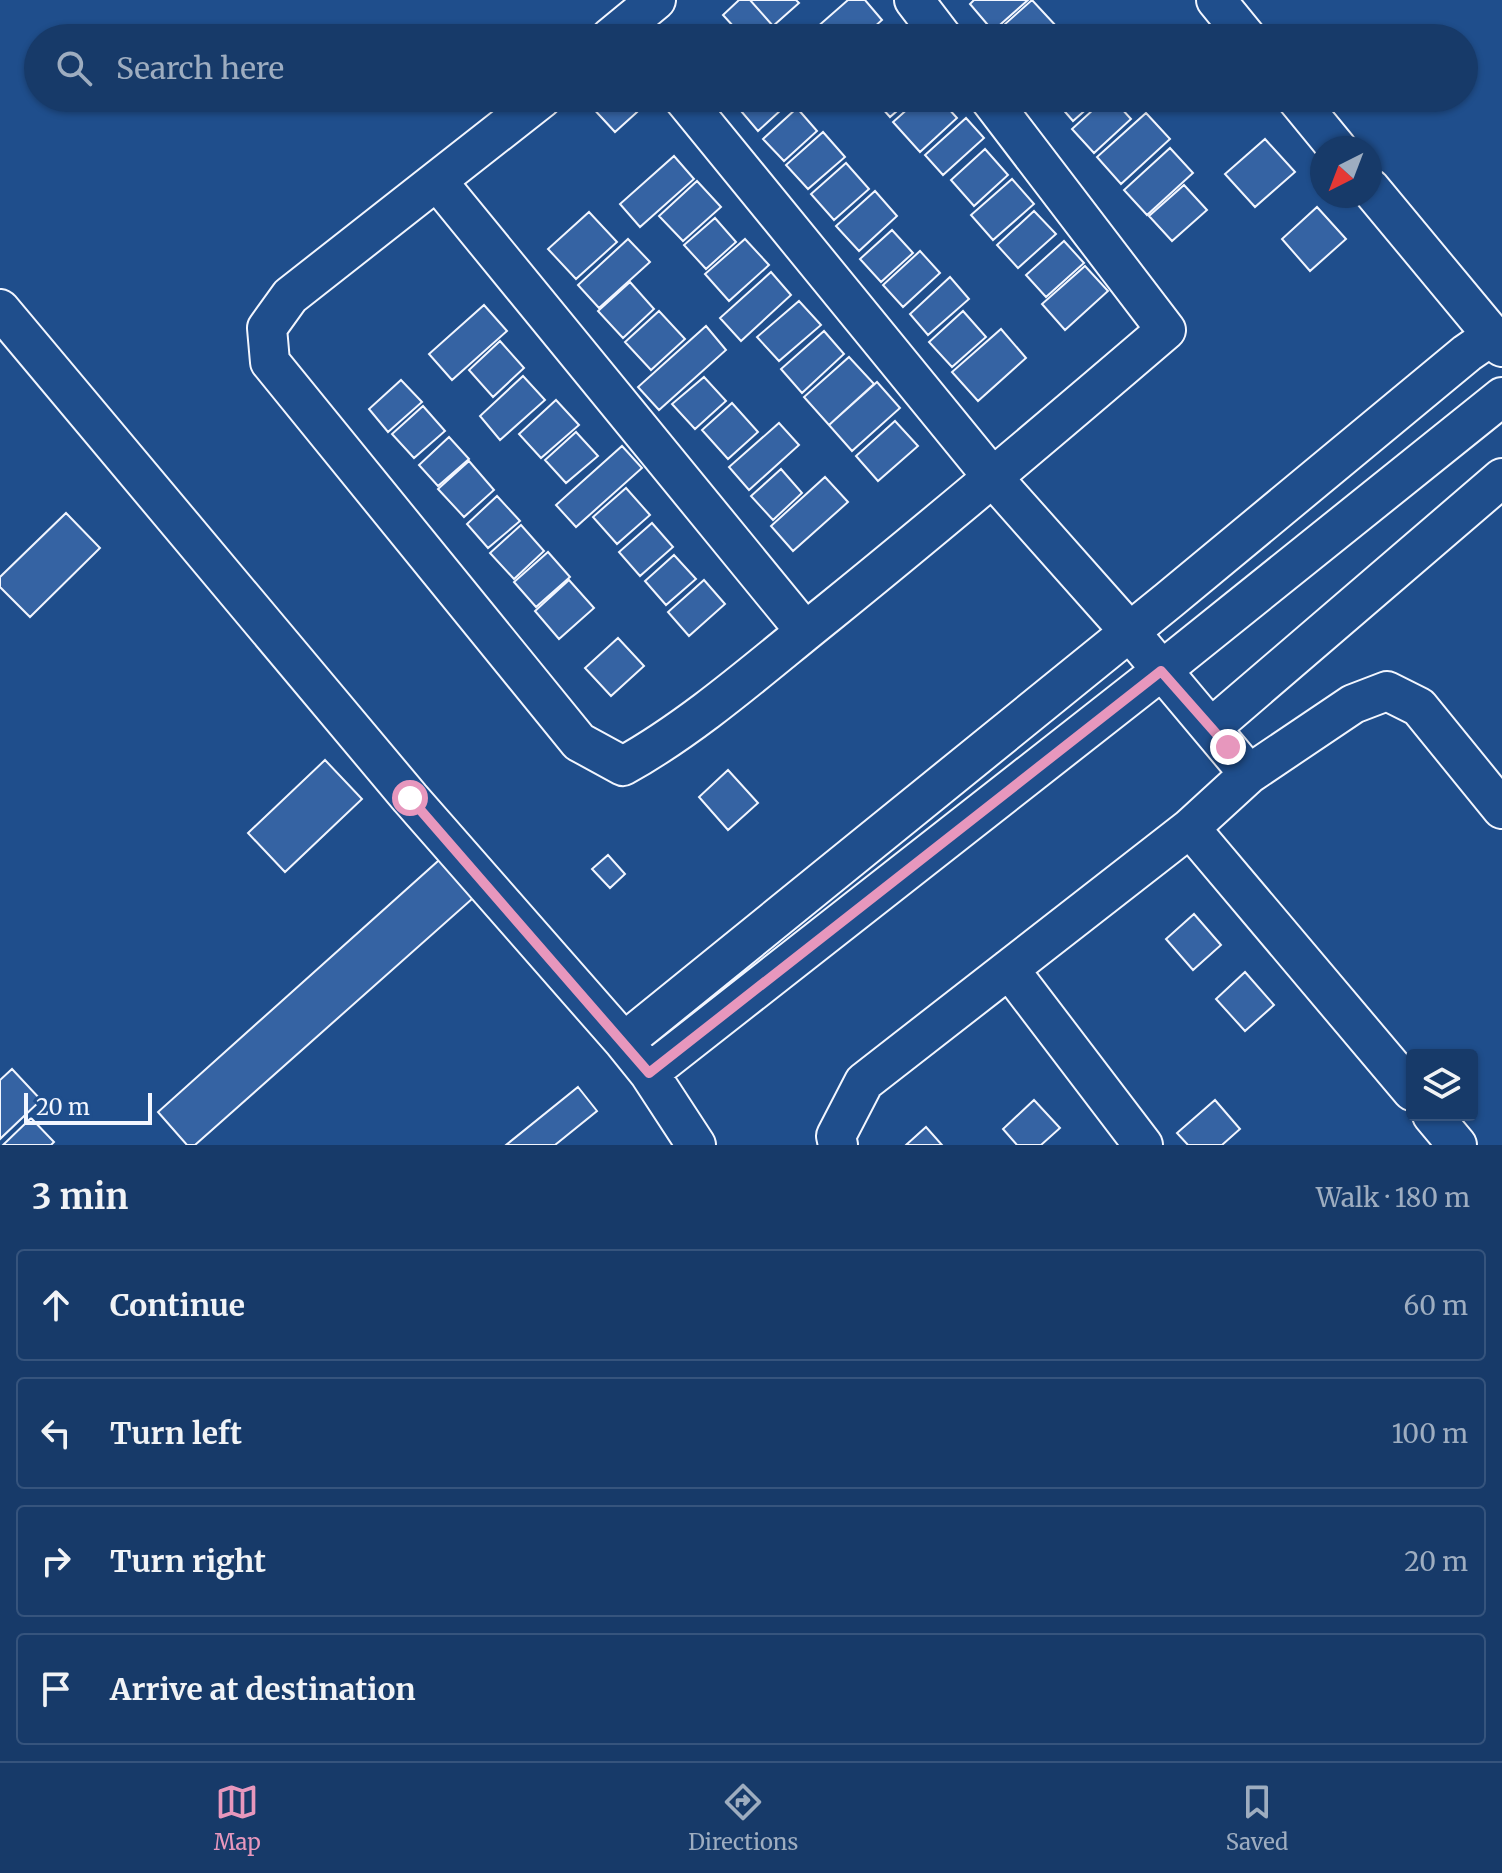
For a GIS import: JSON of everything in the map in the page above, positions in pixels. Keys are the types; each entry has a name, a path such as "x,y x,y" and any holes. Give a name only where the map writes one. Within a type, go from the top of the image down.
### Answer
{"street":[{"path":"633,24 656,0"},
{"path":"914,0 932,24"},
{"path":"1216,0 1236,24"},
{"path":"524,112 290,296 267,328 270,362 579,742 623,766 658,747 805,631 994,479 1166,330 1000,112"},
{"path":"694,112 994,479 1129,631 1249,774"},
{"path":"1307,112 1327,136"},
{"path":"437,181 805,631"},
{"path":"624,1042 1455,365 1498,341 1382,202"},
{"path":"0,309 410,798 624,1042 649,1073 696,1145"},
{"path":"649,1073 1498,411 1455,365"},
{"path":"1211,728 1502,478"},
{"path":"838,1145 836,1136 864,1082 1190,828 1249,774 1353,704 1387,691 1419,707 1502,809"},
{"path":"1190,828 1406,1084"},
{"path":"1009,969 1143,1145"},
{"path":"1437,1121 1457,1145"}],"building":[{"path":"739,0 750,0 771,24 731,24 723,15"},
{"path":"750,0 796,0 799,3 775,24 771,24"},
{"path":"848,0 865,0 882,20 878,24 821,24"},
{"path":"974,0 1028,0 1001,24 987,24 970,4"},
{"path":"1032,0 1054,24 1005,24"},
{"path":"596,112 637,112 615,132"},
{"path":"742,112 779,112 758,131"},
{"path":"793,112 800,112 817,131 784,161 763,139"},
{"path":"904,112 952,112 957,118 920,152 893,122"},
{"path":"1065,112 1083,112 1073,121"},
{"path":"1091,112 1125,112 1131,119 1094,153 1072,129"},
{"path":"1146,113 1170,139 1121,184 1097,157"},
{"path":"966,118 984,138 943,175 925,155"},
{"path":"823,132 845,157 808,189 786,165"},
{"path":"1265,139 1295,172 1255,207 1225,174"},
{"path":"1170,148 1193,173 1147,215 1124,190"},
{"path":"985,149 1008,175 974,206 951,180"},
{"path":"674,156 694,179 640,227 620,204"},
{"path":"846,163 869,189 834,220 811,194"},
{"path":"1012,179 1034,204 993,240 971,215"},
{"path":"697,181 721,207 683,241 659,216"},
{"path":"1184,185 1207,210 1172,241 1149,216"},
{"path":"875,191 897,216 859,251 836,226"},
{"path":"1318,208 1346,239 1310,271 1282,239"},
{"path":"1034,211 1056,234 1018,268 997,245"},
{"path":"589,212 617,242 576,279 548,249"},
{"path":"715,218 736,242 706,269 684,245"},
{"path":"892,230 913,253 881,282 860,259"},
{"path":"628,239 650,262 599,308 578,285"},
{"path":"745,239 769,265 729,301 705,274"},
{"path":"1064,241 1084,263 1046,297 1026,275"},
{"path":"920,251 940,273 903,307 883,285"},
{"path":"1085,266 1108,291 1065,330 1042,304"},
{"path":"771,272 791,295 741,341 720,318"},
{"path":"950,277 969,299 928,335 910,314"},
{"path":"630,282 654,309 623,338 598,311"},
{"path":"799,301 821,325 779,361 757,337"},
{"path":"484,305 507,331 452,380 429,354"},
{"path":"659,311 685,339 651,370 625,342"},
{"path":"963,311 986,337 952,367 929,342"},
{"path":"706,326 726,350 659,410 638,387"},
{"path":"1001,329 1026,358 978,401 952,372"},
{"path":"824,331 844,354 802,393 781,369"},
{"path":"500,341 524,368 493,397 469,370"},
{"path":"849,357 874,384 829,425 804,397"},
{"path":"523,376 545,400 500,440 480,416"},
{"path":"704,377 726,401 695,429 672,404"},
{"path":"401,380 422,402 388,432 369,409"},
{"path":"877,382 900,408 852,451 829,425"},
{"path":"556,400 579,425 541,458 519,434"},
{"path":"732,403 758,432 728,459 702,430"},
{"path":"423,406 445,431 414,458 392,434"},
{"path":"895,421 918,446 878,481 856,456"},
{"path":"779,423 799,445 749,490 729,467"},
{"path":"576,432 598,456 566,483 545,460"},
{"path":"449,437 469,459 438,486 419,465"},
{"path":"622,446 642,468 576,527 556,505"},
{"path":"469,461 494,490 464,517 438,489"},
{"path":"781,469 802,493 773,520 751,496"},
{"path":"825,477 848,502 793,551 771,526"},
{"path":"626,488 650,515 617,544 593,517"},
{"path":"497,496 520,521 488,548 467,524"},
{"path":"66,513 100,548 30,617 0,587 0,577"},
{"path":"652,523 673,547 640,576 619,552"},
{"path":"521,525 544,551 514,579 490,553"},
{"path":"548,552 570,577 536,607 514,582"},
{"path":"674,555 696,579 666,605 645,581"},
{"path":"569,580 594,608 559,639 535,611"},
{"path":"704,580 725,604 689,636 668,612"},
{"path":"618,638 644,666 611,696 585,668"},
{"path":"325,760 362,799 285,872 248,833"},
{"path":"728,770 758,803 728,830 699,797"},
{"path":"447,853 481,891 195,1145 187,1145 158,1112"},
{"path":"608,855 625,874 610,888 592,869"},
{"path":"1194,914 1221,945 1193,970 1166,939"},
{"path":"1245,972 1274,1005 1245,1031 1216,999"},
{"path":"12,1069 41,1100 0,1139 0,1080"},
{"path":"578,1087 597,1111 555,1145 506,1145"},
{"path":"1034,1100 1060,1128 1041,1145 1017,1145 1003,1129"},
{"path":"1215,1100 1240,1129 1222,1145 1188,1145 1177,1133"},
{"path":"31,1118 54,1142 51,1145 3,1145"},
{"path":"926,1127 942,1145 906,1145"}],"route":[{"path":"410,798 649,1073 1161,671 1228,747"}]}
